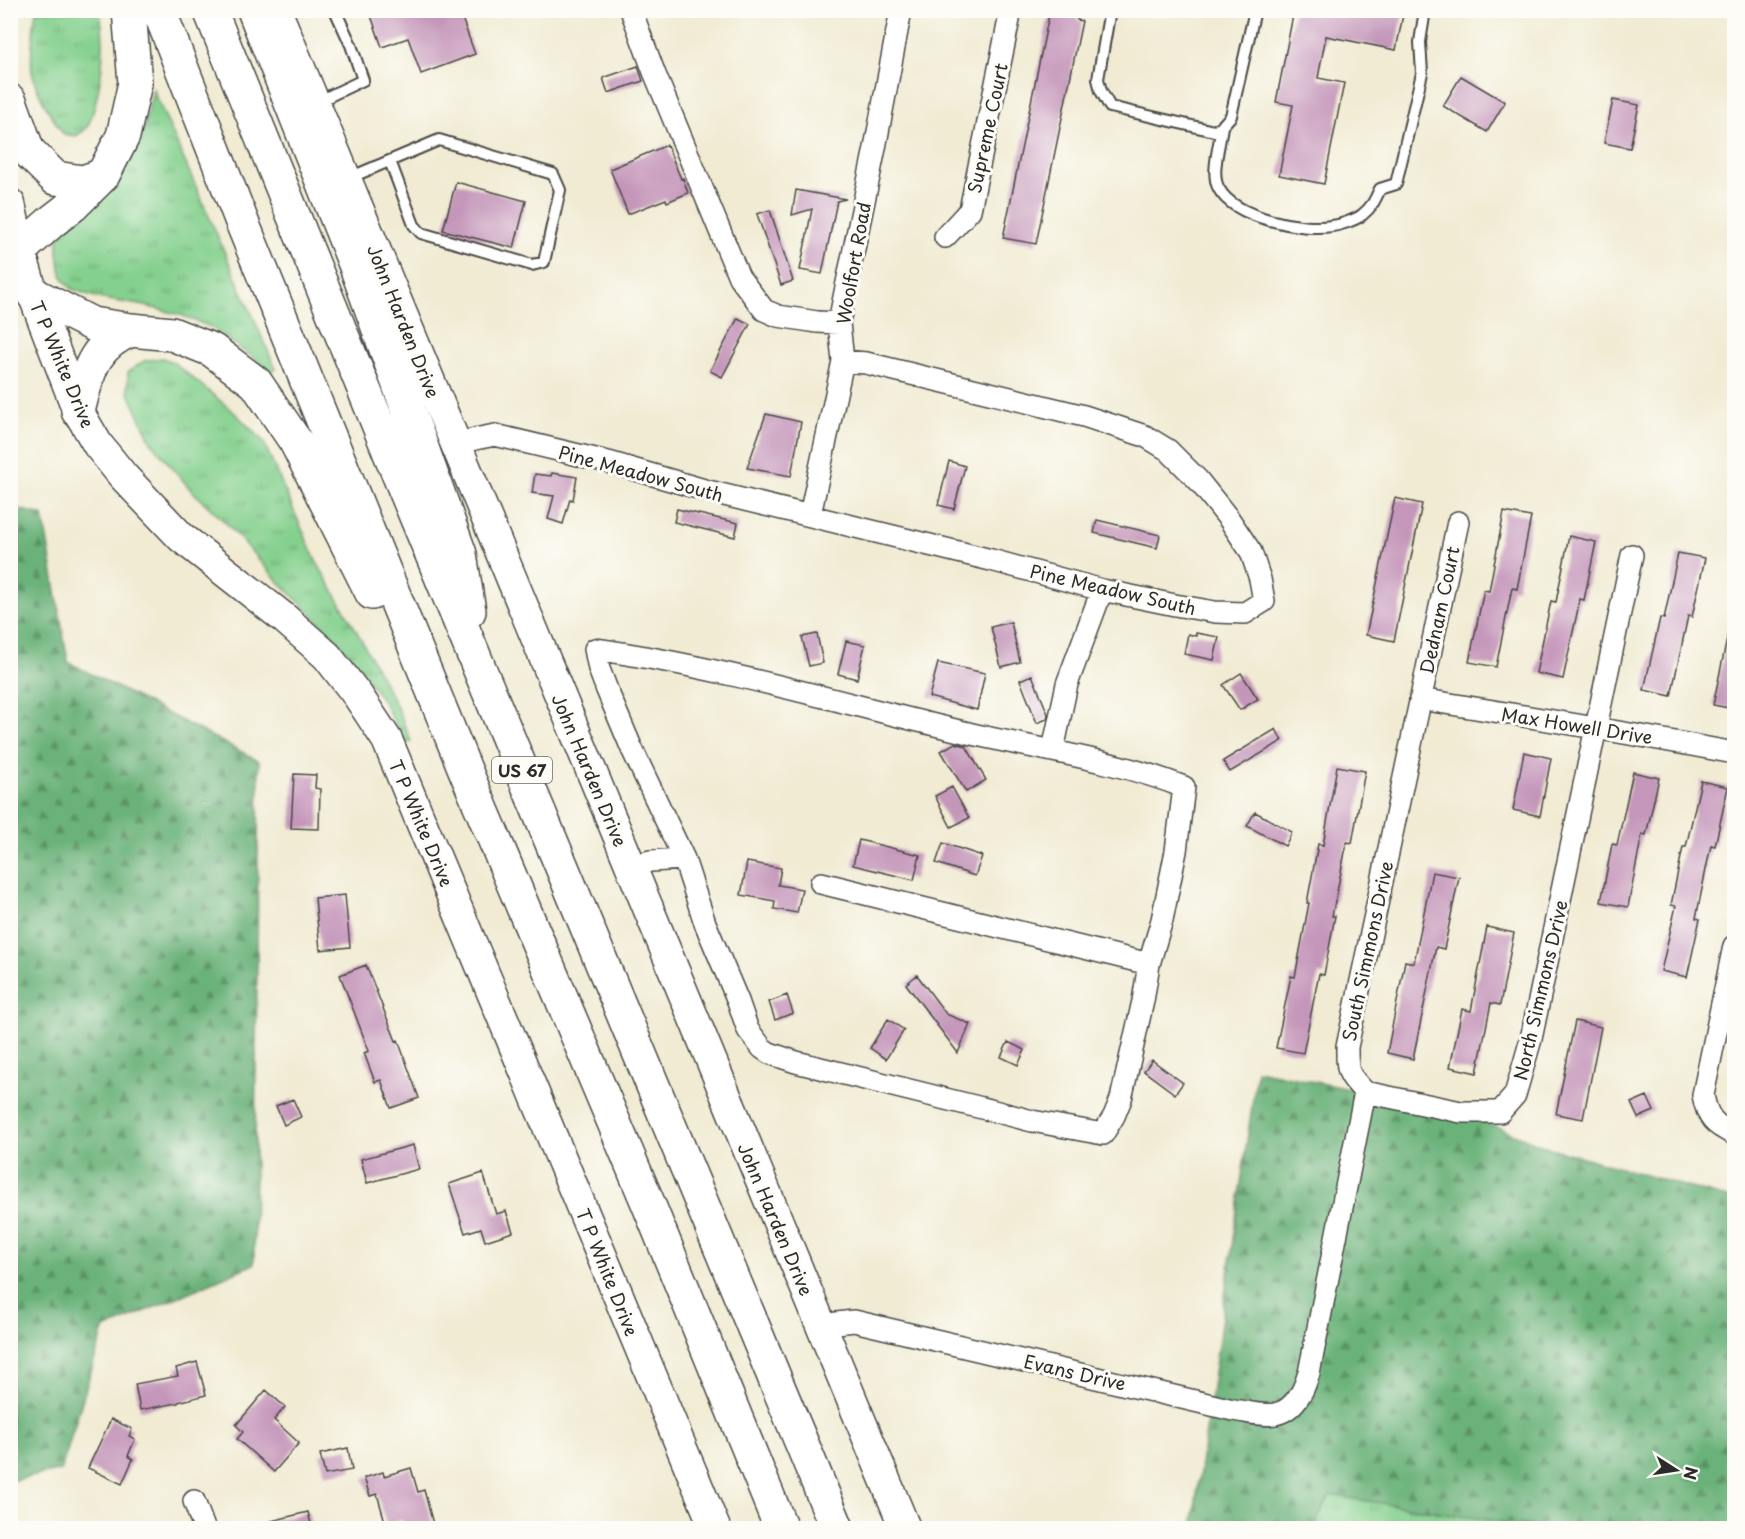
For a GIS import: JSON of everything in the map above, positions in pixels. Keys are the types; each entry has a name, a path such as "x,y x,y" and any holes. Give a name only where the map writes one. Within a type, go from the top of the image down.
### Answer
{"highway":[{"path":"20,250 73,205 103,175 123,136 135,83 129,10"},
{"name":"US 67","path":"159,10 244,227 466,772 648,1203 781,1528"},
{"name":"US 67","path":"210,10 478,666 837,1528"},
{"path":"254,10 357,269 460,554 478,666"},
{"path":"10,101 28,151 55,178 83,182 103,175"},
{"path":"33,294 92,324 172,334 212,350 256,383 296,442 466,772"},
{"path":"78,411 90,368 100,350 117,335 131,330"}],"street":[{"name":"John Harden Drive","path":"276,10 905,1528"},
{"path":"631,10 654,72 739,277 764,310 778,316 839,323"},
{"name":"Woolfort Road","path":"810,515 843,361 839,323 901,10"},
{"name":"Supreme Court","path":"945,237 970,210 1011,10"},
{"name":"T P White Drive","path":"10,204 33,294 78,411 98,445 123,476 181,537 284,618 327,656 358,696 387,740 715,1528"},
{"name":"Pine Meadow South","path":"455,445 495,435 612,463 708,491 1102,590 1215,612 1245,613 1264,601 1251,552 1229,519 1198,480 1168,450 1145,436 1084,416 1022,400 866,363 843,361"},
{"name":"Dednam Court","path":"1420,699 1458,522"},
{"name":"North Simmons Drive","path":"1365,1092 1461,1112 1500,1112 1515,1095 1530,1039 1632,555"},
{"path":"1053,750 1067,684 1102,590"},
{"path":"595,649 738,675 968,733 1053,750 1163,778 1185,787 1176,851 1162,920 1149,964 1143,1001 1120,1099 1114,1116 1103,1134 1032,1121 796,1062 769,1053 748,1030 705,923 684,859 632,749 599,669 595,649"},
{"name":"Max Howell Drive","path":"1420,699 1628,732 1734,753"},
{"name":"South Simmons Drive","path":"1365,1092 1351,1077 1347,1062 1347,1047 1420,699"},
{"path":"630,867 650,861 684,859"},
{"path":"820,882 1149,964"},
{"path":"1734,946 1703,1095 1705,1108 1711,1119 1721,1129 1734,1134"},
{"name":"Evans Drive","path":"820,1325 854,1321 1233,1410 1270,1416 1286,1411 1300,1396 1309,1373 1365,1092"},
{"path":"194,1501 204,1528"}],"lane":[{"path":"314,103 363,80 351,45 335,10"},
{"path":"1110,10 1098,79 1101,91 1110,107 1214,131 1231,116 1256,10"},
{"path":"1222,126 1215,176 1218,188 1229,202 1244,211 1271,220 1311,227 1334,226 1360,216 1373,205 1380,189 1396,184 1422,73 1420,42 1425,10"},
{"path":"346,179 439,140 553,174 560,190 544,262 532,265 421,233 414,225 390,161"}],"green space":[{"path":"36,11 100,11 103,46 98,93 88,125 76,136 63,134 35,83 32,70 32,44"},
{"path":"153,89 276,369 271,371 212,328 181,315 98,298 72,289 64,280 60,269 58,238 105,196 125,170 141,141"},
{"path":"162,358 173,362 235,413 263,441 316,561 397,707 411,741 406,743 381,698 340,643 278,581 226,523 190,489 151,442 128,391 128,372 144,361"},
{"path":"10,507 43,515 68,662 259,761 254,1264 104,1329 61,1470 11,1481"},
{"path":"1257,1070 1461,1112 1543,1146 1734,1200 1734,1528 1540,1528 1330,1495 1313,1528 1192,1528"},
{"path":"1330,1495 1540,1528 1313,1528"}],"building":[{"path":"369,10 459,10 475,54 421,74 408,38 382,47"},
{"path":"1050,10 1079,10 1077,20 1082,21 1036,244 1003,238"},
{"path":"1294,10 1404,10 1396,50 1326,36 1318,78 1344,83 1324,184 1279,175 1293,105 1276,102"},
{"path":"638,66 643,81 608,93 603,78"},
{"path":"1461,76 1505,102 1487,132 1443,106"},
{"path":"1613,100 1639,105 1630,148 1604,143"},
{"path":"667,145 688,193 628,214 610,169"},
{"path":"456,182 526,201 514,248 443,230"},
{"path":"796,190 846,199 837,201 822,274 800,270 812,209 792,215"},
{"path":"770,210 793,281 781,285 757,214"},
{"path":"738,318 750,324 722,377 710,371"},
{"path":"766,414 801,422 791,476 747,468"},
{"path":"949,461 965,466 954,509 938,505"},
{"path":"552,473 577,477 573,500 570,499 563,524 548,519 554,496 532,493 535,474 551,476"},
{"path":"1395,498 1422,504 1394,641 1366,635"},
{"path":"677,509 738,523 735,537 674,522"},
{"path":"1504,512 1531,517 1517,589 1512,588 1496,667 1469,662 1484,590 1489,591"},
{"path":"1097,520 1160,535 1157,548 1094,533"},
{"path":"1569,536 1596,542 1584,600 1580,599 1563,679 1536,673 1551,601 1556,602"},
{"path":"1678,553 1705,558 1692,617 1688,616 1671,696 1644,690 1660,618 1664,619"},
{"path":"1011,622 1020,662 1001,667 991,627"},
{"path":"1196,633 1219,637 1214,660 1184,654 1188,634 1196,636"},
{"path":"817,634 823,663 809,666 802,637"},
{"path":"1728,634 1734,635 1734,709 1713,705"},
{"path":"846,641 865,645 857,679 838,674"},
{"path":"938,663 985,673 977,710 929,697"},
{"path":"1241,673 1258,699 1240,710 1223,685"},
{"path":"1032,675 1048,714 1047,719 1037,723 1020,680"},
{"path":"1276,729 1282,741 1230,772 1223,761"},
{"path":"955,743 966,746 986,780 966,792 941,751"},
{"path":"1524,752 1551,758 1540,816 1513,810"},
{"path":"1337,766 1365,771 1352,843 1347,842 1332,916 1335,916 1324,975 1319,974 1303,1053 1276,1048 1291,976 1295,977 1318,844 1323,845"},
{"path":"1633,772 1659,778 1646,835 1642,834 1628,907 1601,902 1612,844 1617,845"},
{"path":"294,774 316,775 315,788 320,789 319,829 291,828"},
{"path":"1701,781 1728,787 1715,846 1711,845 1696,918 1700,919 1687,977 1661,971 1676,906 1671,905 1683,847 1686,847"},
{"path":"952,787 969,818 951,827 935,796"},
{"path":"1255,812 1292,832 1285,846 1247,826"},
{"path":"859,840 920,855 914,880 853,865"},
{"path":"943,843 982,856 975,876 936,863"},
{"path":"747,862 781,868 778,885 802,889 797,913 774,909 775,901 741,895"},
{"path":"1432,872 1459,877 1444,949 1436,947 1413,1059 1387,1053 1405,961 1414,963"},
{"path":"345,895 350,947 320,950 315,898"},
{"path":"1487,927 1514,933 1500,1005 1491,1003 1477,1073 1450,1067 1462,1009 1471,1011"},
{"path":"366,965 396,1041 398,1040 419,1098 391,1108 381,1080 375,1082 364,1053 369,1051 340,975"},
{"path":"917,975 946,1014 970,1024 958,1053 906,984"},
{"path":"787,995 793,1013 775,1020 769,1002"},
{"path":"888,1019 904,1030 886,1059 870,1048"},
{"path":"1575,1021 1601,1027 1583,1119 1556,1114"},
{"path":"1008,1042 1025,1050 1018,1065 1001,1057"},
{"path":"1152,1060 1183,1083 1175,1094 1144,1071"},
{"path":"1647,1096 1654,1111 1638,1118 1631,1103"},
{"path":"293,1099 301,1117 284,1125 276,1106"},
{"path":"413,1145 419,1169 367,1183 361,1159"},
{"path":"483,1173 496,1214 506,1211 513,1232 485,1241 481,1228 465,1233 449,1184"},
{"path":"197,1362 206,1395 140,1410 135,1384 178,1376 176,1368"},
{"path":"266,1390 285,1407 274,1420 299,1443 274,1472 237,1439 243,1432 236,1425"},
{"path":"111,1419 132,1429 129,1436 135,1439 128,1456 133,1459 122,1484 88,1468"},
{"path":"348,1448 352,1470 325,1475 320,1454"},
{"path":"411,1468 418,1492 424,1490 434,1528 404,1528 402,1520 386,1525 377,1494 370,1496 364,1478 383,1472 384,1476"},
{"path":"308,1512 312,1528 264,1528 263,1523"}]}
